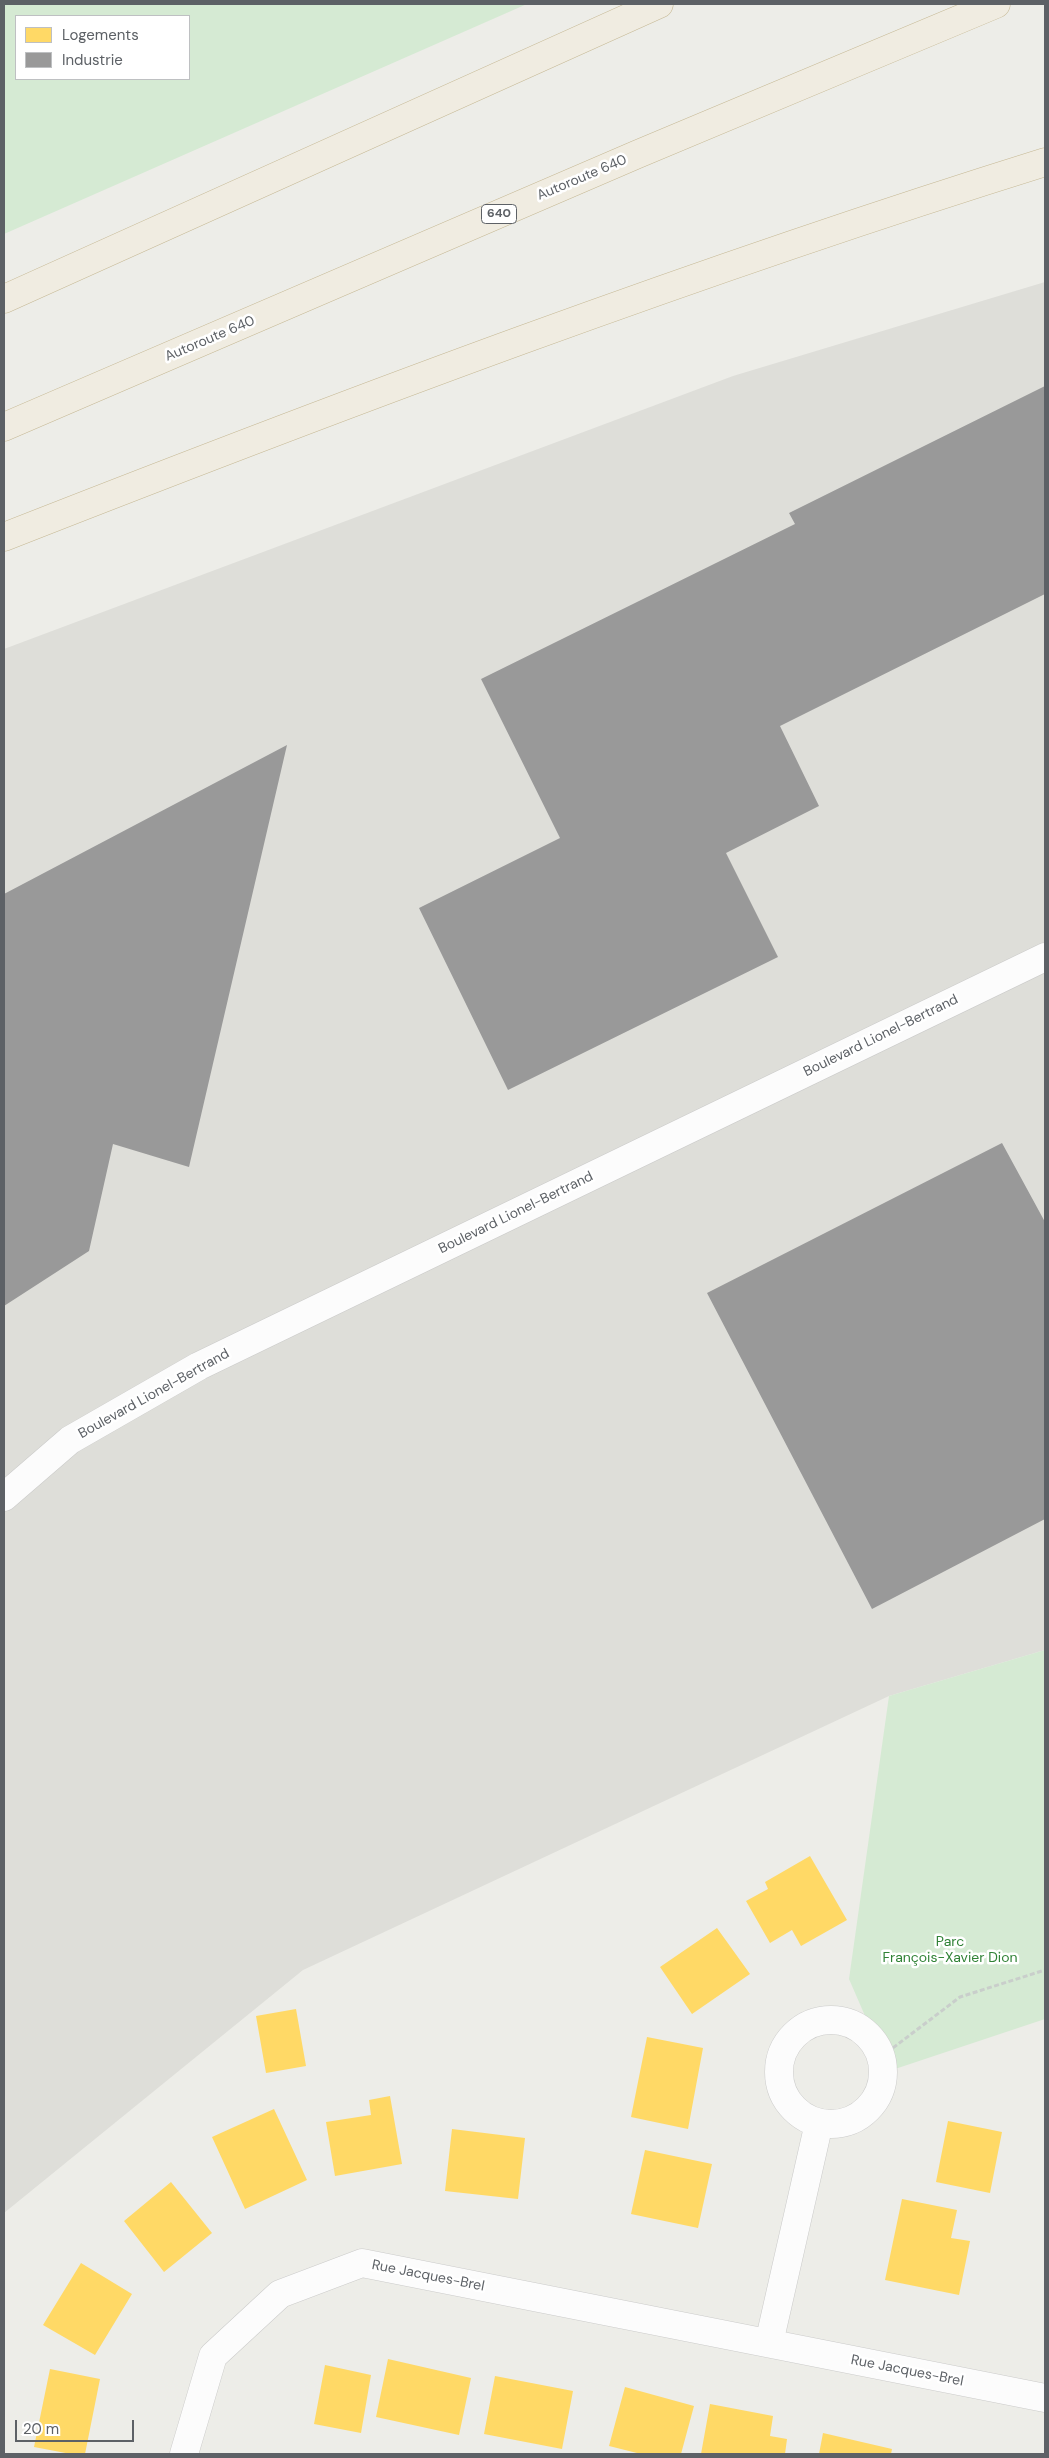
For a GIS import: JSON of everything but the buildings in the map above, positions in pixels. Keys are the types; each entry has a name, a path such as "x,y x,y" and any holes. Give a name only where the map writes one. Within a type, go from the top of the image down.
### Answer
{"highway":[{"path":"4,299 659,4"},
{"name":"Autoroute 640","path":"4,427 638,154 996,4"},
{"path":"4,537 272,432 643,295 805,239 1045,162"}],"street":[{"name":"Boulevard Lionel-Bertrand","path":"4,1497 70,1440 199,1366 1045,957"},
{"path":"825,2020 843,2021 860,2028 873,2040 881,2057 884,2072 881,2088 874,2102 864,2113 850,2121 834,2124 819,2122 803,2115 789,2103 782,2087 780,2069 784,2051 794,2036 808,2025 825,2020"},
{"path":"769,2344 819,2122"},
{"name":"Rue Jacques-Brel","path":"184,2454 214,2356 280,2294 362,2264 1045,2398"}],"path":[{"path":"881,2057 960,1997 1045,1970"}],"shaded area":[{"path":"1045,282 1045,1650 889,1696 303,1970 4,2213 4,649 733,376"}],"green space":[{"path":"4,4 527,4 4,234"},
{"name":"Parc François-Xavier Dion","path":"1045,1650 1045,2019 889,2071 849,1979 889,1696"}]}
